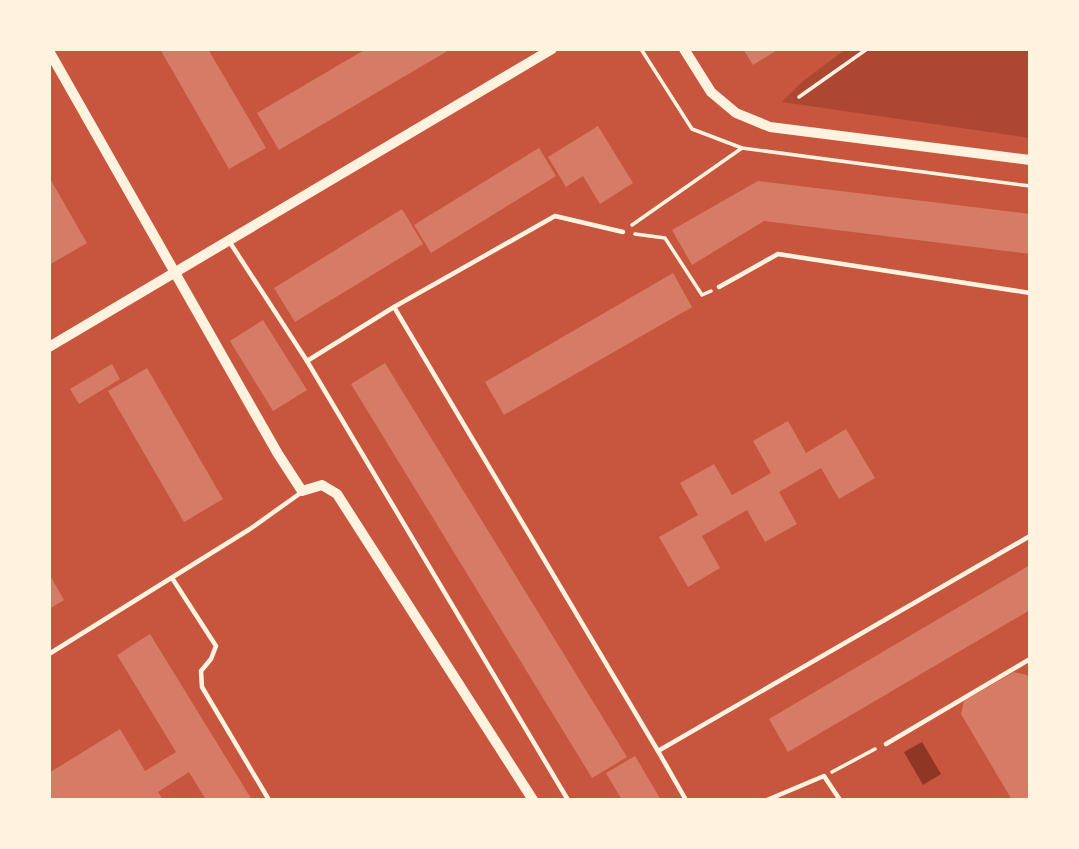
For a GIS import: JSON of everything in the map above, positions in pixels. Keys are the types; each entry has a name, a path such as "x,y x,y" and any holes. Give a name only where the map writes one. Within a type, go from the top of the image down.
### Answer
{"street":[{"path":"49,347 552,49"},
{"path":"684,49 711,92 736,113 770,127 1030,160"},
{"path":"49,51 278,454 302,491 322,485 337,494 533,800"}],"lane":[{"path":"307,361 394,307 555,216 623,232"},
{"path":"229,240 307,361 568,800"},
{"path":"719,287 778,254 1030,293"},
{"path":"394,307 686,800"},
{"path":"49,653 250,529 302,491"},
{"path":"658,751 1030,536"},
{"path":"172,578 216,646 211,659 201,671 202,687 268,800"},
{"path":"886,744 1030,659"},
{"path":"767,800 824,776 840,800"}],"path":[{"path":"799,97 867,49"},
{"path":"623,232 742,148"},
{"path":"623,232 665,238 702,295 719,287"},
{"path":"824,776 886,744"}],"shaded area":[{"path":"846,49 1030,49 1030,138 782,102 803,81"},
{"path":"922,742 941,774 923,785 904,752"}],"building":[{"path":"160,49 208,49 266,148 229,169"},
{"path":"366,49 451,49 279,150 257,113"},
{"path":"743,49 779,49 753,65"},
{"path":"598,126 633,183 600,204 583,176 566,187 548,157"},
{"path":"539,148 556,176 431,253 414,225"},
{"path":"49,177 87,243 49,265"},
{"path":"758,181 1030,214 1030,254 764,221 692,265 672,230"},
{"path":"402,209 423,244 295,322 274,288"},
{"path":"673,273 692,307 504,415 485,382"},
{"path":"263,320 307,390 273,411 230,341"},
{"path":"385,363 627,757 592,778 351,384"},
{"path":"112,364 120,379 79,404 70,389"},
{"path":"147,368 223,499 184,522 108,391"},
{"path":"788,421 806,453 846,429 875,478 839,499 821,468 779,492 797,524 765,542 747,510 702,536 720,568 688,587 659,537 698,515 680,483 714,464 732,495 771,473 753,441"},
{"path":"1030,565 1030,610 788,752 769,719"},
{"path":"49,574 64,600 49,609"},
{"path":"150,634 252,800 206,800 189,772 158,792 163,800 49,800 49,773 120,729 145,771 176,752 117,655"},
{"path":"1014,672 1027,675 1030,680 1030,800 1012,800 961,714 964,701"},
{"path":"635,756 661,800 622,800 606,773"}]}
